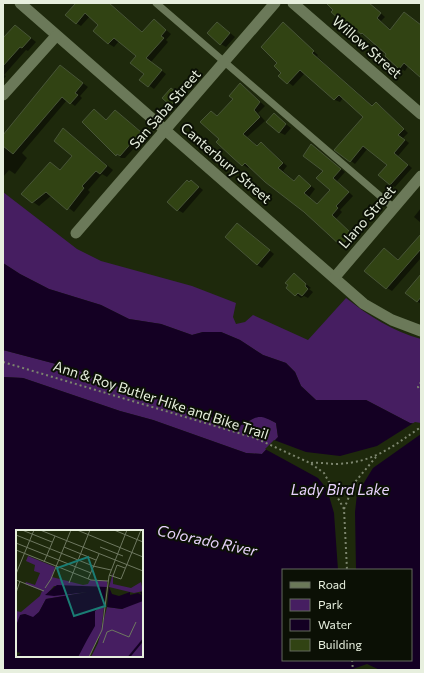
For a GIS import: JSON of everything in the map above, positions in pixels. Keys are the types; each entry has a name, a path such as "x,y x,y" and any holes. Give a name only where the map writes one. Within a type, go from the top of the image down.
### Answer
{"street":[{"name":"Canterbury Street","path":"20,3 56,36 335,277 364,304 379,313 421,330"},
{"name":"San Saba Street","path":"76,233 275,3"},
{"name":"Willow Street","path":"294,3 421,114"},
{"path":"3,95 56,36"},
{"name":"Llano Street","path":"335,277 421,176"}],"lane":[{"path":"156,3 394,208"}],"path":[{"name":"Ann & Roy Butler Hike and Bike Trail","path":"3,362 154,409 255,438 310,463 324,473 344,509"},
{"path":"421,382 418,387 421,391"},
{"name":"Ann & Roy Butler Hike and Bike Trail","path":"347,569 344,509 355,482 376,457 421,427"},
{"name":"Ann & Roy Butler Hike and Bike Trail","path":"310,463 336,464 376,457"}],"green space":[{"path":"3,192 77,249 101,261 192,286 236,303 233,317 236,324 245,322 253,315 308,340 346,298 381,322 400,332 421,339 421,425 410,423 366,400 316,400 301,386 295,372 286,363 263,355 240,340 221,332 203,332 192,335 161,324 129,319 101,305 49,289 20,274 3,263"},
{"path":"3,350 75,369 104,382 105,380 117,384 117,386 200,412 248,422 258,415 265,417 276,423 278,437 262,454 246,453 153,420 120,411 23,378 3,377"}],"water":[{"name":"Lady Bird Lake","path":"3,263 20,274 49,289 101,305 129,319 161,324 192,335 203,332 221,332 240,340 263,355 286,363 295,372 301,386 316,400 366,400 410,423 421,425 420,670 380,670 367,664 350,670 3,670 3,377 23,378 120,411 153,420 246,453 262,454 278,437 276,423 264,417 256,418 237,427 185,407 116,386 117,384 105,380 104,382 75,369 3,350"}],"pier":[{"path":"415,422 421,423 421,434 373,468 357,494 355,512 356,569 338,569 334,513 327,489 318,478 265,449 274,440 306,452 340,456 377,446"}],"building":[{"path":"76,3 109,3 142,32 154,19 166,30 161,36 164,38 146,58 162,70 148,87 139,80 144,74 130,63 136,56 114,38 108,44 93,31 98,25 85,13 76,24 65,15"},
{"path":"326,3 369,3 381,13 377,18 390,30 404,12 421,25 421,78 404,63 399,69 385,56 386,54 362,33 361,34 356,30 354,32 331,12 333,10"},
{"path":"217,22 230,33 220,45 207,33"},
{"path":"283,22 314,51 312,53 321,61 372,106 376,102 404,129 398,135 405,140 394,153 408,165 390,185 378,175 387,165 363,146 350,162 334,150 363,117 339,95 334,100 300,70 287,84 278,76 281,73 274,66 277,63 261,47"},
{"path":"15,25 31,38 22,48 20,47 3,66 3,38"},
{"path":"60,65 83,83 75,93 78,95 70,104 62,97 13,154 3,146 3,135"},
{"path":"240,83 260,102 254,110 260,117 243,134 257,146 261,142 283,163 278,168 294,181 299,175 311,186 304,193 317,204 330,190 316,178 323,171 303,156 311,144 341,169 333,178 349,192 336,206 338,208 332,215 352,234 341,246 304,212 265,182 245,163 242,166 216,142 219,139 200,122 211,111 217,116 233,99 229,96"},
{"path":"171,88 180,95 171,106 162,98"},
{"path":"94,109 106,120 115,110 141,132 120,156 117,154 116,156 82,122"},
{"path":"274,113 286,124 279,133 266,122"},
{"path":"63,128 107,166 100,174 96,171 82,186 84,188 67,210 46,192 32,203 21,194 50,162 60,170 72,156 54,141"},
{"path":"187,180 189,182 191,180 199,187 177,211 167,202"},
{"path":"237,223 270,250 257,265 225,237"},
{"path":"421,234 421,249 386,289 364,271 384,248 398,260"},
{"path":"294,273 306,284 305,286 308,289 302,296 298,293 295,296 286,288 288,285 285,283"},
{"path":"421,274 421,297 417,302 405,293"}],"water label":[{"name":"Colorado River","path":"207,541"}]}
